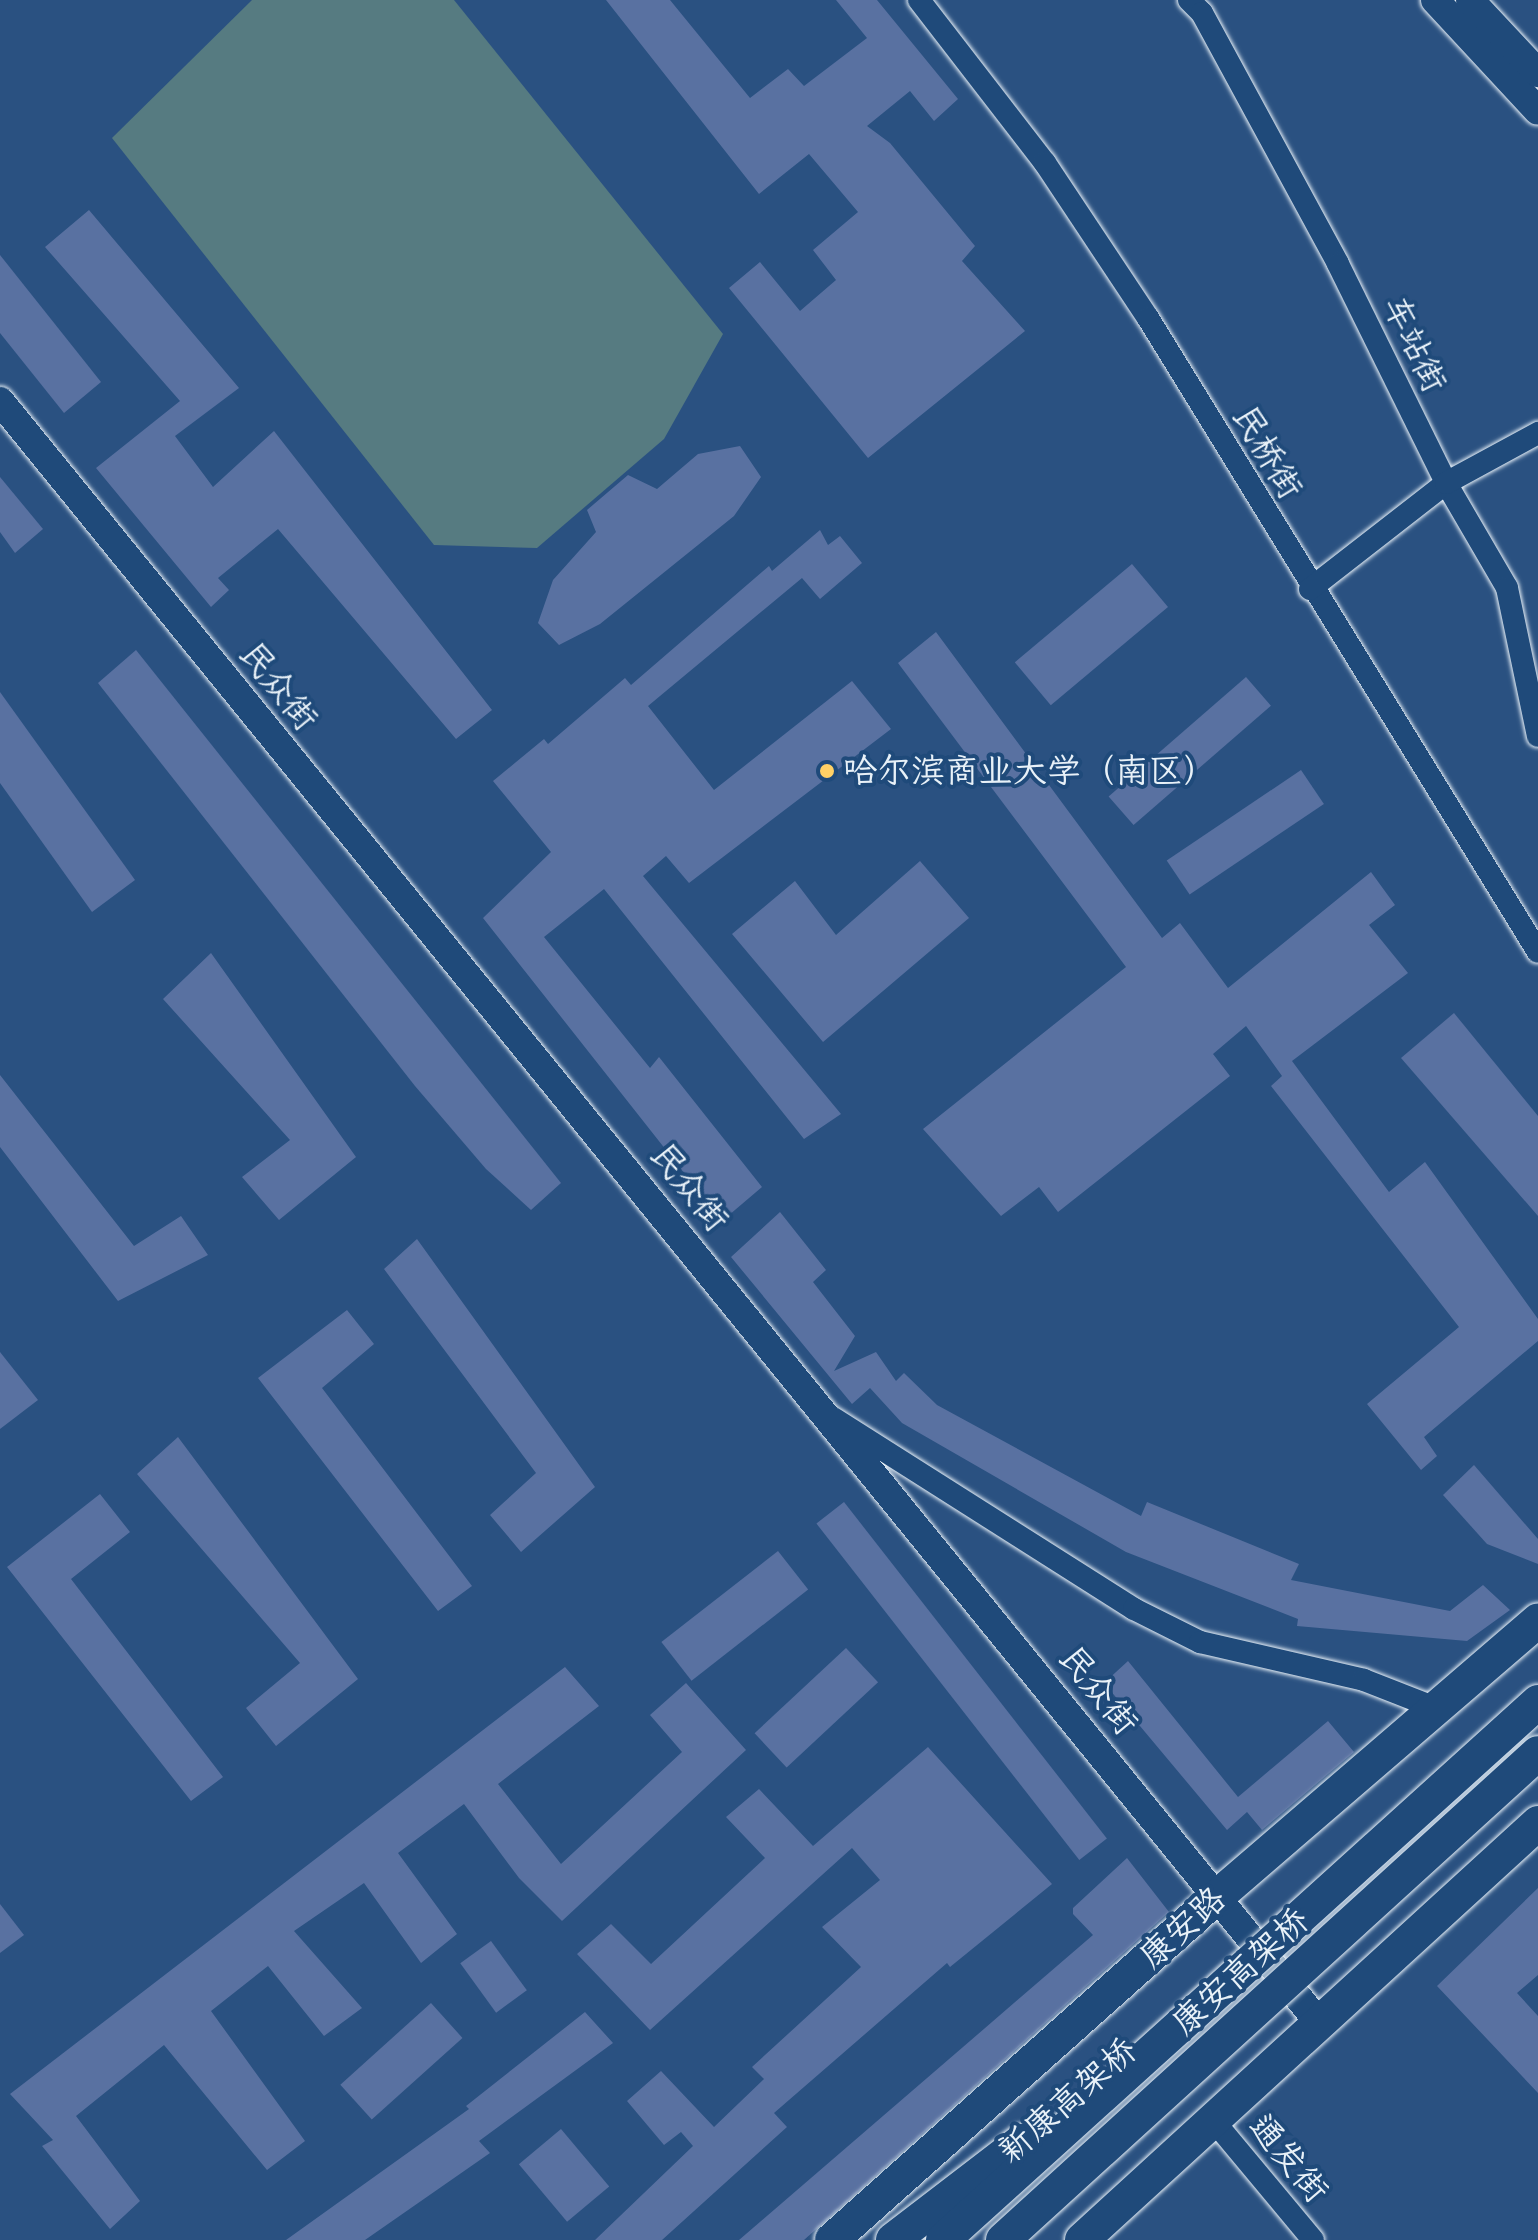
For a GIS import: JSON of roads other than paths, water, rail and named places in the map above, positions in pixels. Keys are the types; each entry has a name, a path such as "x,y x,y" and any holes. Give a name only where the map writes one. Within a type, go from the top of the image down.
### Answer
{"highway":[{"name":"康安路","path":"833,2240 1219,1895 1538,1621"},
{"name":"康安高架桥","path":"943,2240 1538,1702"},
{"name":"康安高架桥","path":"1003,2240 1538,1753"},
{"path":"1082,2240 1538,1823"},
{"name":"新康高架桥","path":"893,2240 1033,2133 1191,1992 1353,1870"},
{"path":"1036,2240 1249,2040 1378,1898"}],"main road":[{"path":"1435,0 1538,111"},
{"path":"1470,0 1538,73"},
{"name":"民众街","path":"0,401 831,1417 1319,2023"}],"street":[{"name":"民桥街","path":"919,0 1045,163 1148,318 1310,589 1538,952"},
{"name":"车站街","path":"1189,0 1202,13 1338,264 1446,483 1507,588 1538,736"},
{"path":"1310,589 1446,483 1538,433"},
{"path":"831,1417 1134,1609 1200,1642 1364,1680 1438,1709"},
{"name":"通发街","path":"1213,2120 1313,2240"}],"place":[{"name":"哈尔滨商业大学（南区）","path":"827,771"}]}
